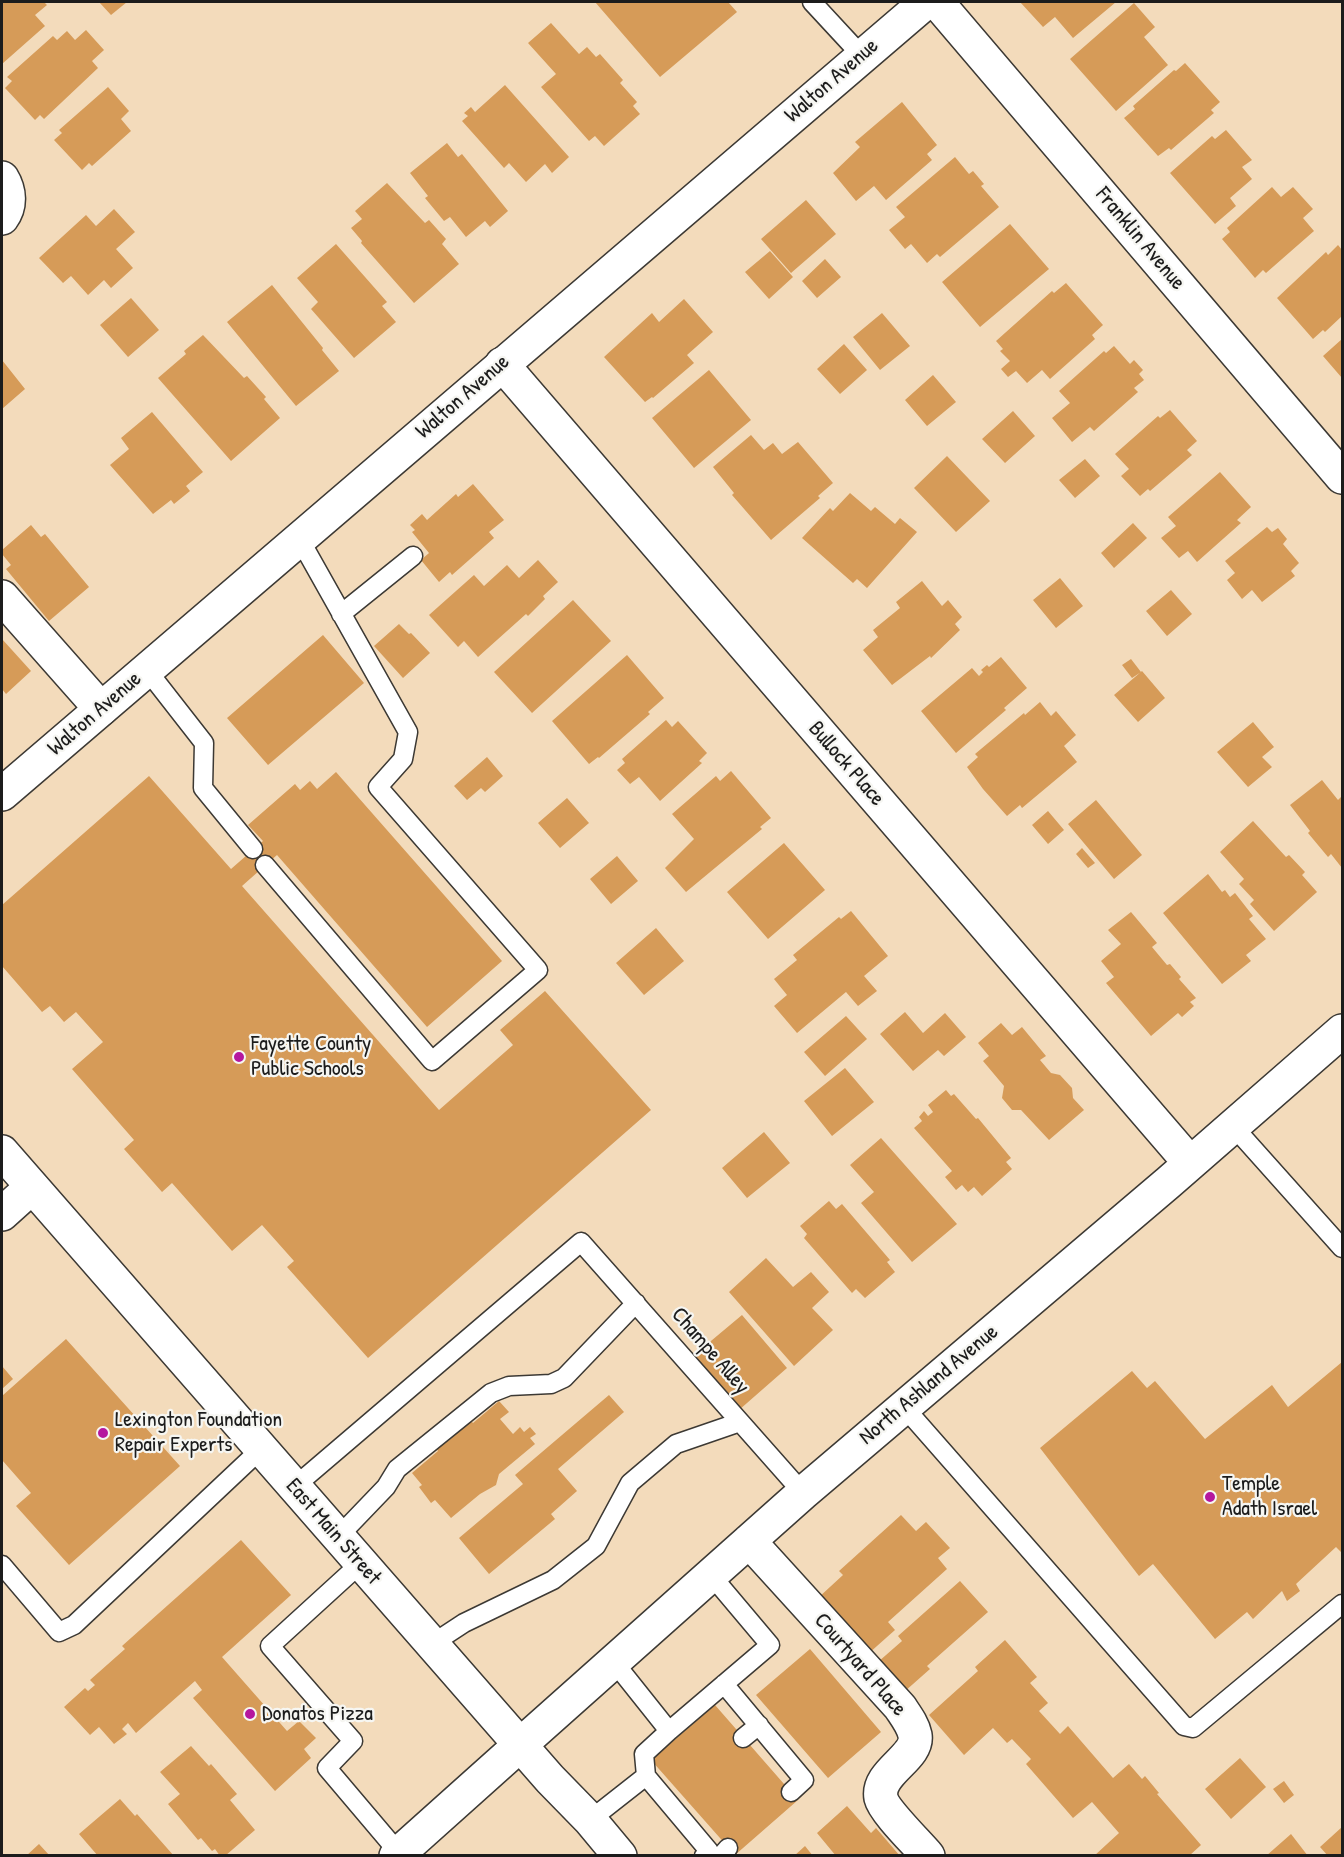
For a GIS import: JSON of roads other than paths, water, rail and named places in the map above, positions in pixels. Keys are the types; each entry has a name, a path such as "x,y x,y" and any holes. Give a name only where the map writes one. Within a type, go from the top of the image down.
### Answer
{"street":[{"name":"Walton Avenue","path":"2,794 926,2"},
{"name":"Franklin Avenue","path":"937,2 1342,477"},
{"path":"2,178 9,196 7,212 2,219"},
{"name":"Bullock Place","path":"502,364 1190,1163"},
{"path":"2,597 101,709"},
{"name":"North Ashland Avenue","path":"397,1854 803,1493 1342,1031"},
{"name":"East Main Street","path":"2,1152 520,1745 590,1820 620,1856"},
{"path":"2,1214 32,1187"},
{"name":"Courtyard Place","path":"749,1541 900,1707 912,1728 916,1738 912,1749 888,1776 882,1787 881,1797 886,1807 928,1856"}],"lane":[{"path":"812,2 862,56"},
{"path":"265,865 432,1061 538,970 378,787 403,759 408,732 299,538"},
{"path":"341,614 413,556"},
{"path":"147,670 204,743 202,788 253,849"},
{"path":"1233,1126 1342,1248"},
{"name":"Champe Alley","path":"294,1487 581,1242 803,1493"},
{"path":"338,1537 386,1487 397,1469 491,1392 509,1386 551,1384 564,1378 636,1304"},
{"path":"904,1407 1184,1726 1193,1728 1342,1604"},
{"path":"432,1644 464,1623 485,1615 553,1580 596,1546 630,1483 676,1444 740,1422"},
{"path":"2,1565 59,1632 74,1624 261,1449"},
{"path":"361,1563 270,1646 353,1741 327,1768 397,1854"},
{"path":"711,1575 770,1645 644,1754 646,1776 672,1796 701,1828 716,1853"},
{"path":"614,1662 669,1731"},
{"path":"724,1684 759,1725 778,1764 804,1780 791,1792"},
{"path":"743,1738 759,1725"},
{"path":"590,1820 646,1776"}],"place":[{"name":"Fayette County Public Schools","path":"239,1057"},
{"name":"Lexington Foundation Repair Experts","path":"103,1433"},
{"name":"Temple Adath Israel","path":"1210,1497"},
{"name":"Donatos Pizza","path":"250,1714"}]}
